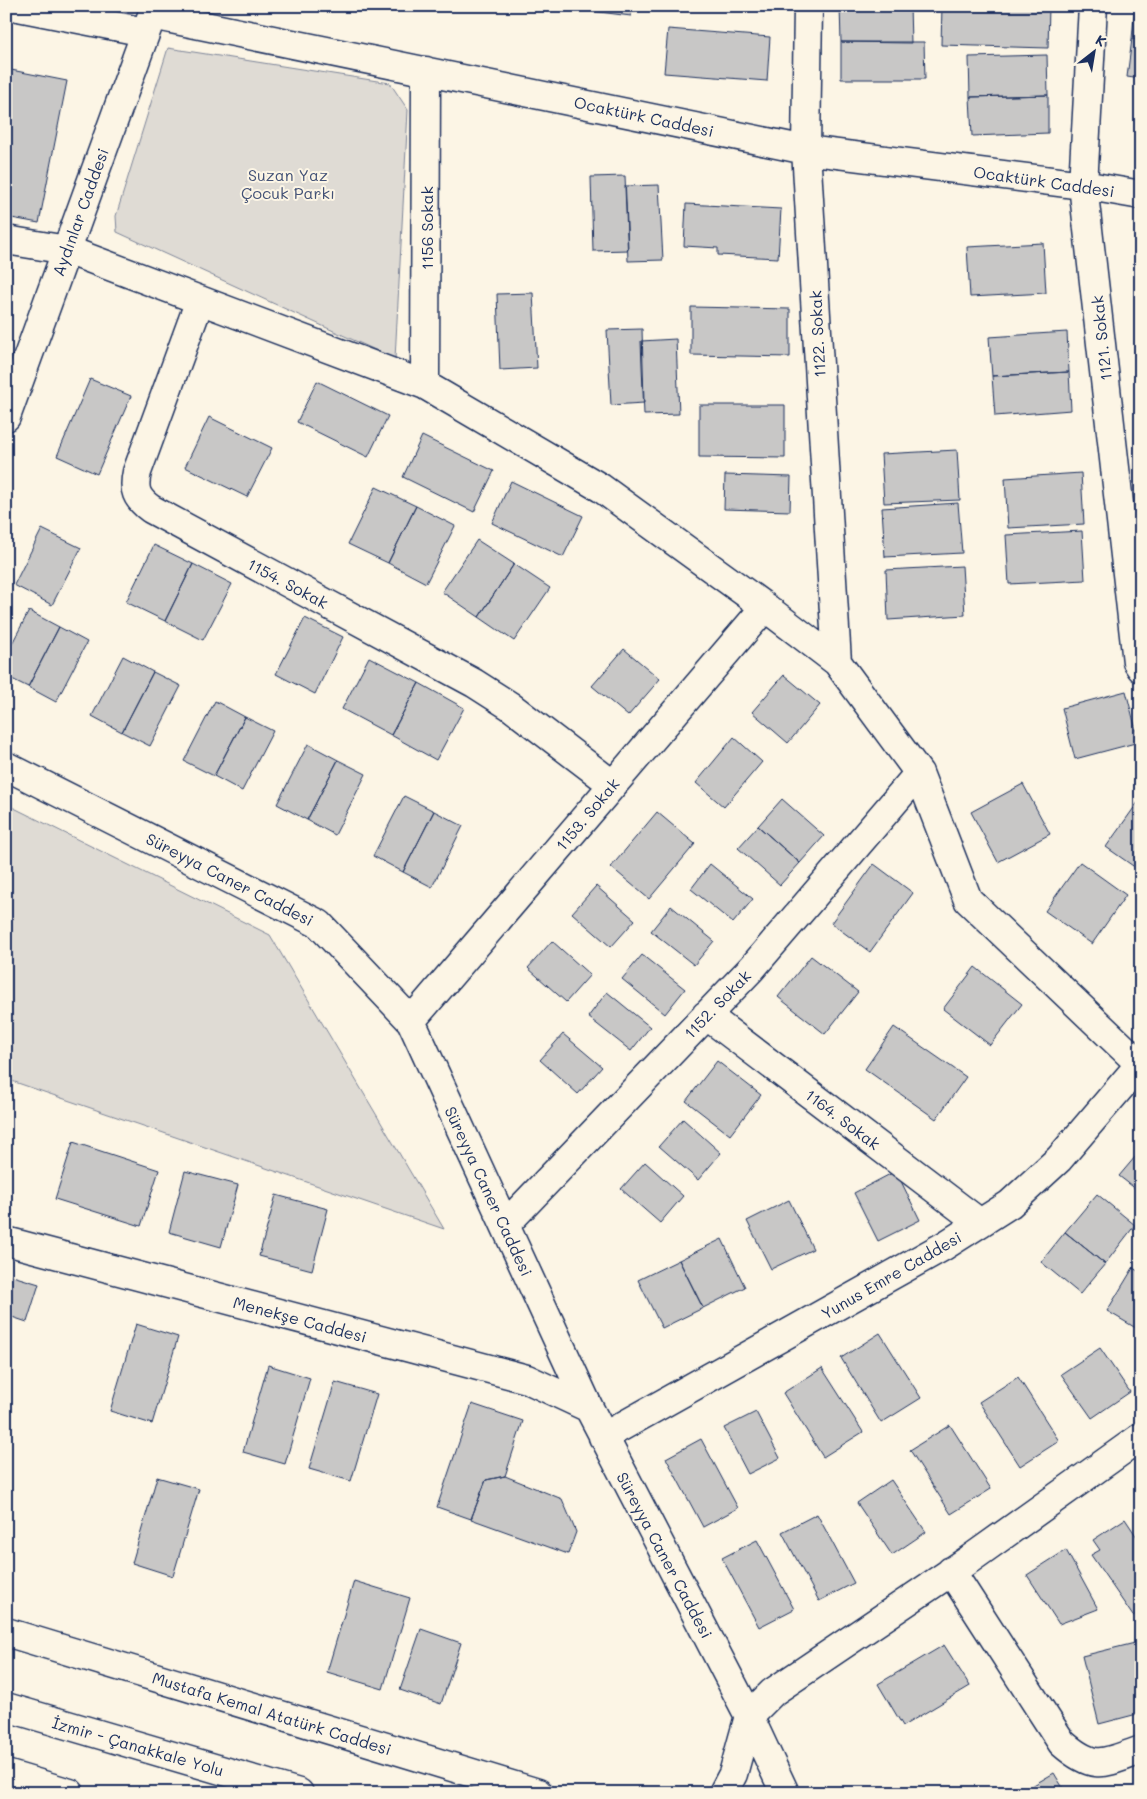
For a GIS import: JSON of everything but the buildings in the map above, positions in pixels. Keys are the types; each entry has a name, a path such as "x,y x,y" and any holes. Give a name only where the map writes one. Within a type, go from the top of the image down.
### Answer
{"main road":[{"name":"Ocaktürk Caddesi","path":"13,6 150,18 426,71 806,150 1084,185 1141,195"},
{"name":"1122. Sokak","path":"808,6 806,150 837,662"},
{"name":"1121. Sokak","path":"1093,6 1084,185 1140,664"},
{"name":"Aydınlar Caddesi","path":"6,418 150,18"},
{"name":"1156 Sokak","path":"426,71 426,385"},
{"path":"6,240 67,250 426,385 601,488 765,607 837,662 919,773 968,900 1140,1064"},
{"name":"1154. Sokak","path":"200,300 138,472 135,493 140,501 151,509 474,683 510,706 612,784"},
{"name":"1153. Sokak","path":"411,1021 765,607"},
{"name":"Süreyya Caner Caddesi","path":"6,766 319,924 411,1021 603,1437 749,1716 785,1793"},
{"name":"1152. Sokak","path":"505,1225 752,968 919,773"},
{"name":"1164. Sokak","path":"706,1015 980,1223"},
{"name":"Yunus Emre Caddesi","path":"603,1437 935,1251 1010,1204 1058,1159 1140,1064"},
{"name":"Menekşe Caddesi","path":"6,1241 527,1379 589,1408"},
{"path":"723,1793 733,1774 749,1716 773,1692 951,1571 1141,1437"},
{"path":"951,1571 1062,1743 1075,1755 1092,1762 1107,1763 1141,1750"},
{"name":"Mustafa Kemal Atatürk Caddesi","path":"6,1632 538,1793"},
{"name":"İzmir - Çanakkale Yolu","path":"6,1707 298,1793"},
{"path":"6,1774 70,1793"}],"green space":[{"name":"Suzan Yaz Çocuk Parkı","path":"168,48 390,83 408,110 395,359 117,232 116,216"},
{"path":"6,804 270,935 444,1229 6,1079"}]}
